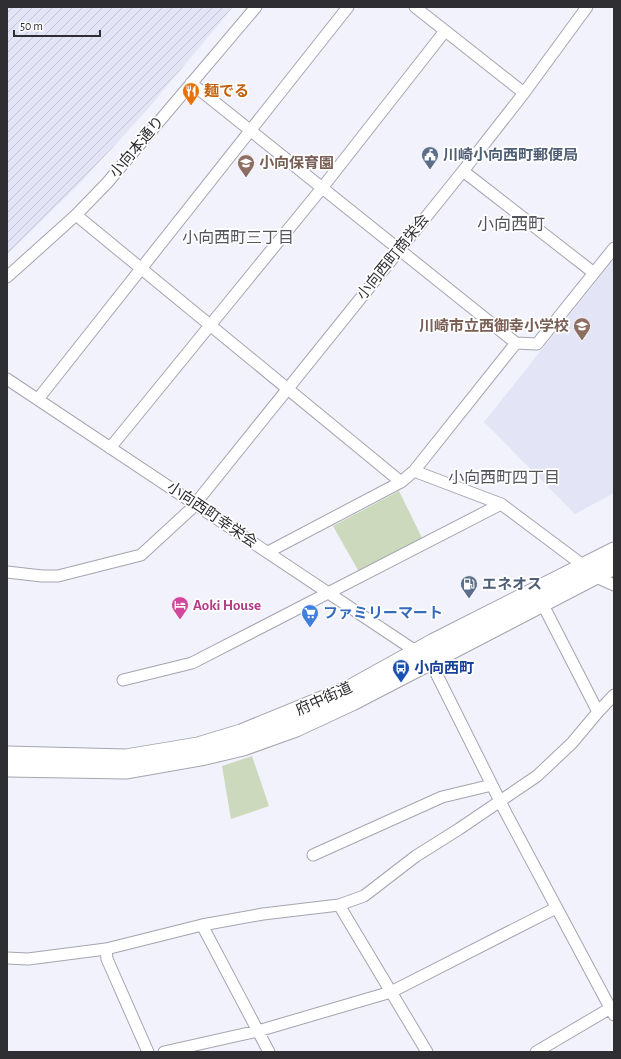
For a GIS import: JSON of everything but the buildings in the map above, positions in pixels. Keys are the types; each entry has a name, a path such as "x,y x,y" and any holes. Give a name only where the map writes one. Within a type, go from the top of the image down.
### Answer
{"highway":[{"name":"府中街道","path":"7,756 115,758 198,746 241,734 422,658 542,603 589,571 614,550"},
{"name":"府中街道","path":"7,768 127,770 156,766 243,747 296,728 422,658 589,571 614,566"}],"street":[{"name":"小向本通り","path":"7,277 76,215 137,149 256,7"},
{"path":"38,399 348,7"},
{"path":"415,7 524,93"},
{"name":"小向西町商栄会","path":"7,572 42,576 58,576 141,556 195,503 524,93 587,7"},
{"path":"110,448 322,188 445,31"},
{"path":"191,83 250,132 516,343 537,344 614,248"},
{"path":"463,170 594,272"},
{"path":"76,215 401,482"},
{"path":"268,552 401,482 414,471 516,343"},
{"name":"小向西町幸栄会","path":"7,379 329,593 422,658"},
{"path":"414,471 501,504 589,571 614,585"},
{"path":"123,680 192,663 501,504"},
{"path":"542,603 598,712"},
{"path":"422,658 434,671 556,908 613,1010 536,1052"},
{"path":"7,958 28,959 106,949 202,925 263,914 339,905 364,896 416,856 537,776 572,742 614,695"},
{"path":"313,855 442,797 492,785"},
{"path":"339,905 426,1052"},
{"path":"164,1052 258,1031 391,992 556,908"},
{"path":"202,925 269,1052"},
{"path":"106,949 107,959 148,1052"}],"shaded area":[{"path":"7,7 233,7 146,111 81,182 7,255"},
{"name":"川崎市立西御幸小学校","path":"614,259 614,493 575,514 484,422"}],"green space":[{"path":"399,491 423,540 359,572 333,526"},
{"path":"252,756 269,806 231,819 222,766"}],"place":[{"name":"麺でる","path":"191,106"},
{"name":"川崎小向西町郵便局","path":"430,170"},
{"name":"小向保育園","path":"246,178"},
{"name":"川崎市立西御幸小学校","path":"582,341"},
{"name":"エネオス","path":"469,599"},
{"name":"Aoki House","path":"180,620"},
{"name":"ファミリーマート","path":"310,628"},
{"name":"小向西町","path":"401,683"}],"district":[{"name":"小向西町","path":"511,224"},
{"name":"小向西町三丁目","path":"238,238"},
{"name":"小向西町四丁目","path":"504,478"}]}
